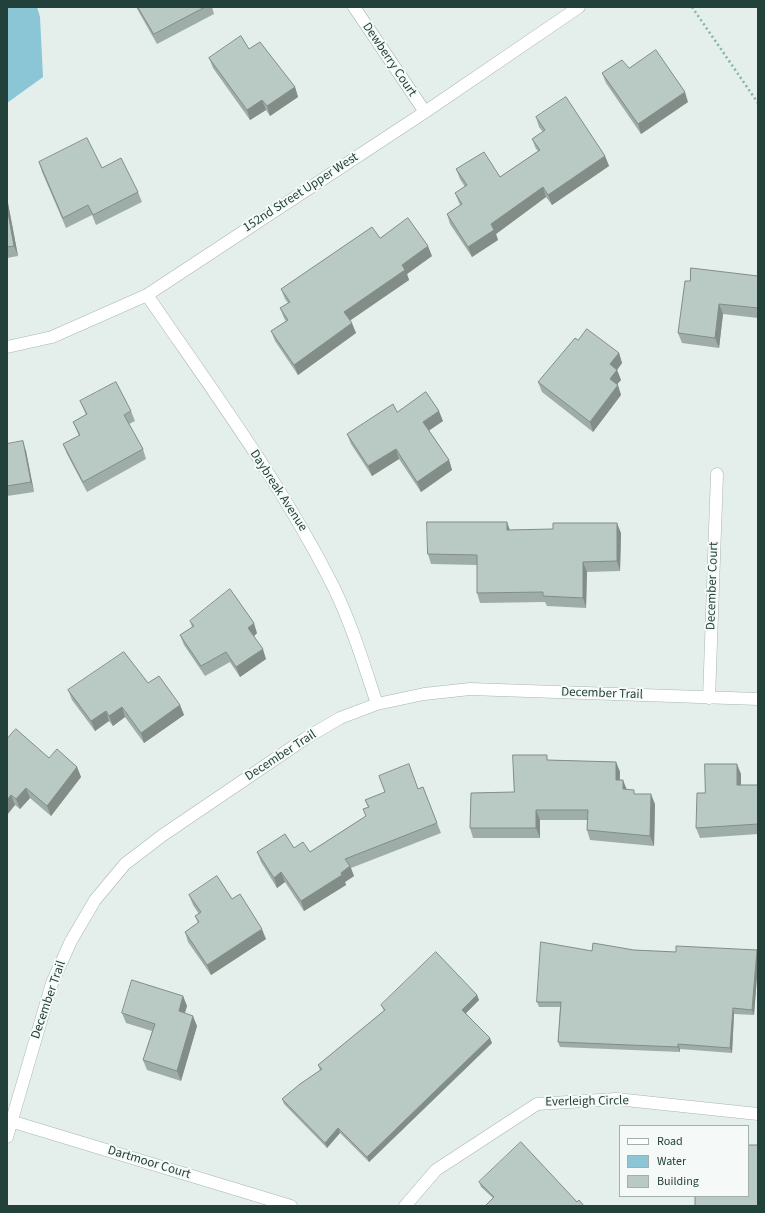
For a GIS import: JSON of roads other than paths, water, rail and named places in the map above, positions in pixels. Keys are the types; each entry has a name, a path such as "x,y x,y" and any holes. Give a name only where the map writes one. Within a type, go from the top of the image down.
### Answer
{"street":[{"name":"Dewberry Court","path":"354,7 425,112"},
{"name":"152nd Street Upper West","path":"7,347 52,337 147,295 425,112 580,7"},
{"name":"Daybreak Avenue","path":"147,295 275,484 306,535 335,589 358,646 377,704"},
{"name":"December Court","path":"709,698 717,474"},
{"name":"December Trail","path":"7,1137 9,1120 52,983 71,941 95,900 125,864 163,835 306,738 340,718 377,704 424,694 470,690 758,699"},
{"name":"Everleigh Circle","path":"405,1206 436,1170 537,1104 616,1099 758,1114"},
{"name":"Dartmoor Court","path":"9,1120 291,1206"}],"water":[{"path":"7,7 37,7 40,17 43,77 7,103"}]}
